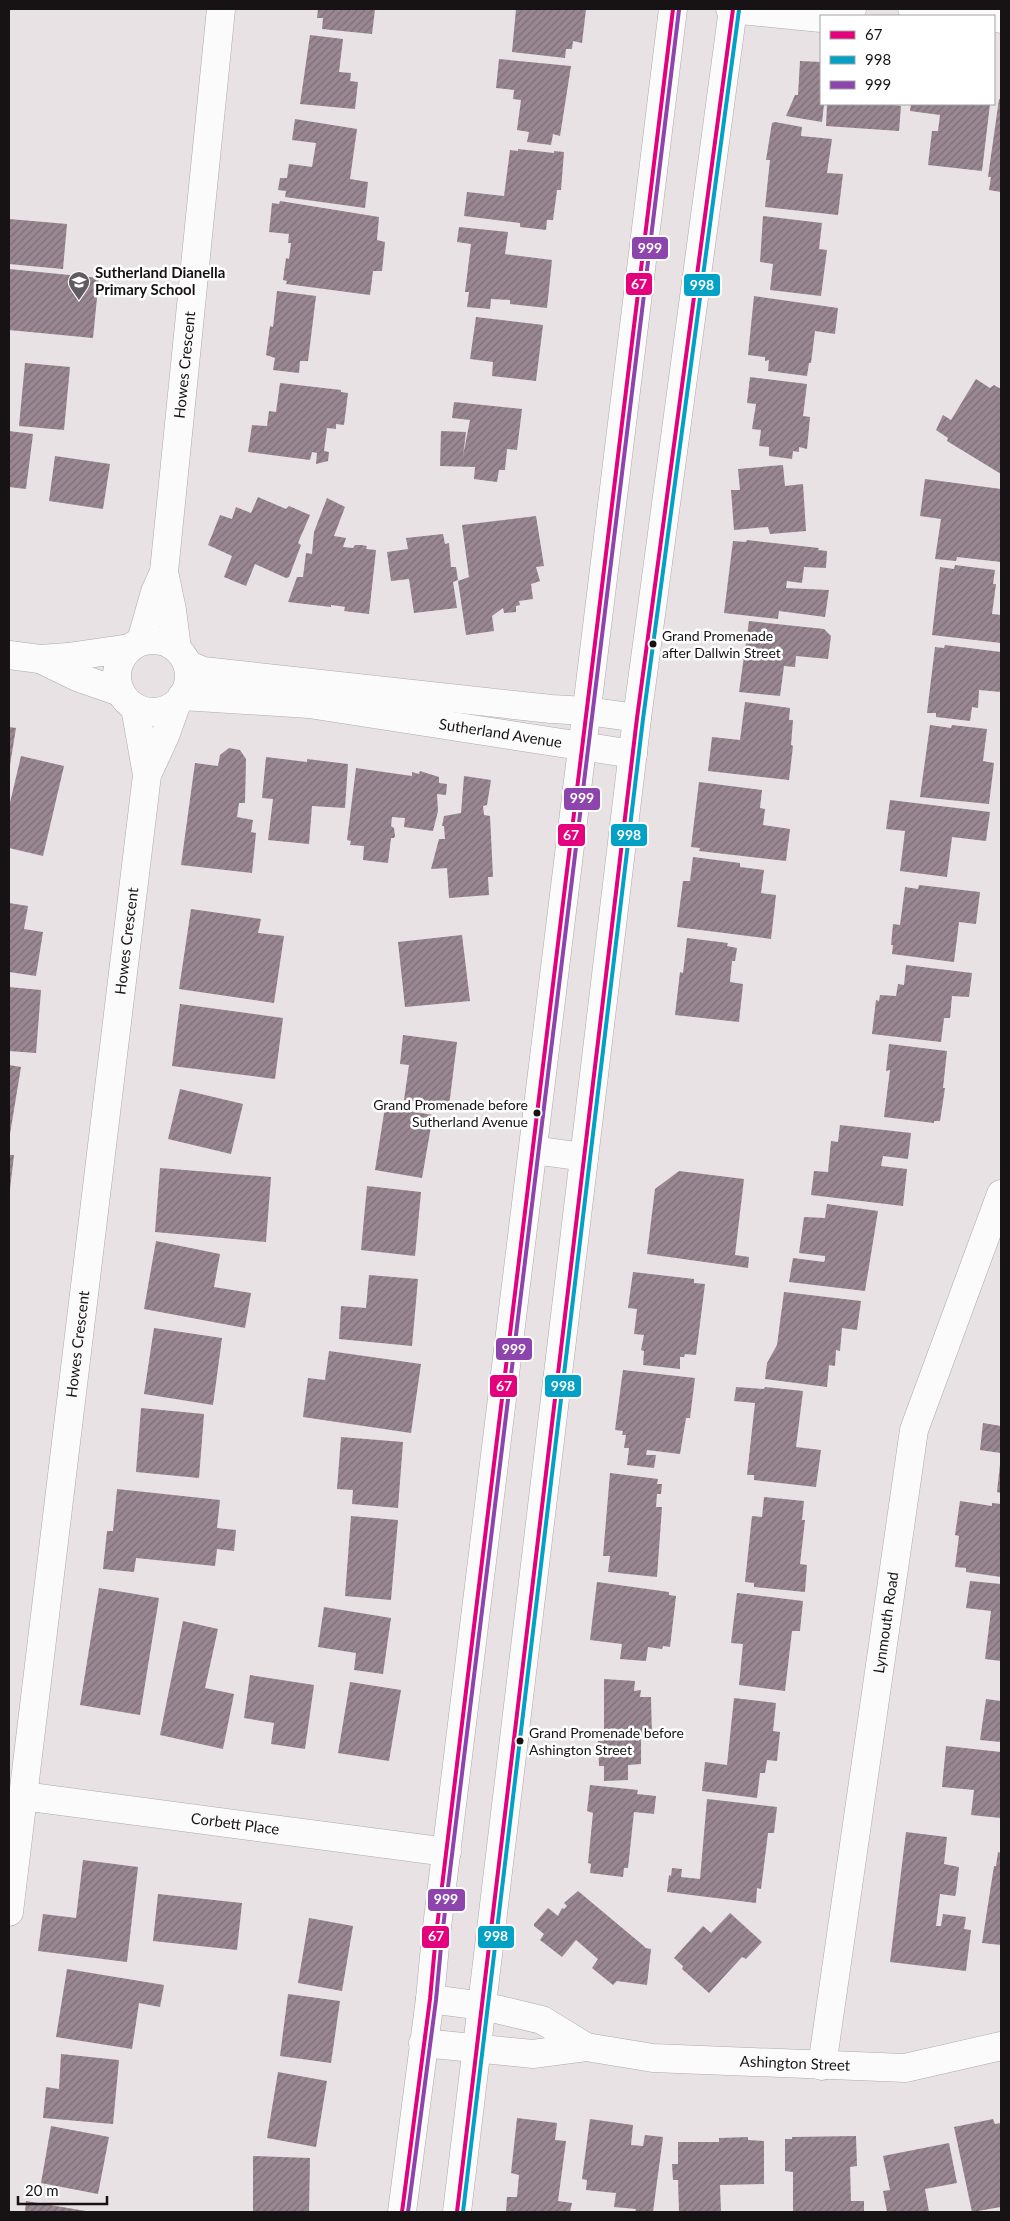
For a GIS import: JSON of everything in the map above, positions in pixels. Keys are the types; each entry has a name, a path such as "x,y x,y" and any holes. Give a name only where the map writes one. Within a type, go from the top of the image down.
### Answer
{"street":[{"name":"Howes Crescent","path":"182,657 164,572 221,9"},
{"path":"402,2212 430,1999 436,1935 448,1852 673,9"},
{"path":"457,2212 637,718 732,9 820,18"},
{"path":"830,15 852,9"},
{"path":"912,9 969,15"},
{"name":"Howes Crescent","path":"135,644 164,572"},
{"path":"9,655 40,659 68,657 154,639 166,642 182,657 189,677 187,690 179,700 164,711 152,713 40,659"},
{"path":"127,700 116,680 117,669 122,657 135,644"},
{"name":"Sutherland Avenue","path":"182,657 203,671 400,706 583,746 633,754"},
{"name":"Howes Crescent","path":"127,700 147,776"},
{"name":"Howes Crescent","path":"9,1912 147,776 179,700"},
{"name":"Sutherland Avenue","path":"179,700 550,709 587,711 637,718"},
{"path":"533,1150 584,1158"},
{"name":"Lynmouth Road","path":"822,2066 914,1430 1001,1194"},
{"name":"Corbett Place","path":"23,1796 448,1852"},
{"name":"Ashington Street","path":"430,1999 483,2006 542,2020 586,2047"},
{"name":"Ashington Street","path":"423,2043 533,2054 586,2047 653,2058 905,2068 1001,2046"}],"building":[{"path":"318,9 375,9 372,34 322,29 323,18 317,18"},
{"path":"516,9 586,9 582,43 573,41 572,49 566,49 565,58 512,52"},
{"path":"310,35 343,39 339,72 351,73 350,81 358,82 355,109 300,104"},
{"path":"499,59 571,66 560,136 553,134 551,145 527,142 529,132 517,130 521,100 513,99 514,90 496,88"},
{"path":"800,61 820,62 820,105 824,105 822,122 786,116 795,95 798,95"},
{"path":"999,99 1001,99 1001,192 989,190 991,177 988,177"},
{"path":"827,105 901,106 899,131 826,126"},
{"path":"911,105 990,105 982,171 928,165 932,131 938,131 940,115 910,111"},
{"path":"295,119 357,129 350,179 368,182 365,208 285,197 286,191 278,190 280,178 287,178 289,164 312,167 316,143 292,140"},
{"path":"772,123 802,127 801,136 832,139 827,173 843,174 838,215 765,207 770,160 766,160"},
{"path":"518,149 554,153 554,151 564,152 561,190 557,190 553,220 547,220 546,230 520,227 520,223 464,216 467,192 504,196 510,150 518,151"},
{"path":"280,201 379,217 377,240 385,242 382,271 373,271 370,295 286,284 287,281 283,280 286,258 289,259 291,243 288,243 289,234 269,232 272,203 279,204"},
{"path":"763,216 822,223 819,249 827,250 821,296 770,290 773,264 760,262"},
{"path":"9,219 67,224 63,269 9,264"},
{"path":"459,227 508,232 505,254 552,260 547,308 510,304 510,300 491,299 490,309 467,307 469,292 465,292 471,244 457,242"},
{"path":"9,269 99,278 93,338 9,330"},
{"path":"277,291 316,296 308,361 300,361 299,373 273,370 275,358 266,355 270,326 273,327"},
{"path":"754,296 838,308 835,334 815,331 811,363 809,363 807,376 768,371 769,360 765,361 765,357 748,355"},
{"path":"476,317 543,325 536,381 492,376 493,362 470,359"},
{"path":"25,363 70,367 64,430 19,426"},
{"path":"750,377 807,384 803,416 810,417 807,449 799,447 799,452 793,451 792,459 769,456 769,447 759,446 761,430 752,429 756,404 747,403"},
{"path":"976,379 990,388 994,385 1001,389 1001,474 947,441 948,438 936,430 943,415 951,420"},
{"path":"280,383 341,390 341,392 348,393 344,425 336,424 336,429 327,428 324,451 329,452 328,461 316,464 317,453 312,452 310,460 248,452 252,425 267,426 269,411 276,412"},
{"path":"454,402 522,409 517,450 507,449 505,470 499,470 497,482 474,479 475,467 440,466 441,431 466,432 463,456 470,420 452,418"},
{"path":"9,431 33,434 26,489 9,487"},
{"path":"55,456 110,464 103,509 49,501"},
{"path":"783,465 785,486 803,484 806,531 770,534 768,527 734,530 731,490 740,490 738,469"},
{"path":"925,479 1001,489 1001,562 957,557 956,561 935,559 941,519 920,516"},
{"path":"258,497 286,509 289,506 310,515 298,543 301,545 289,577 286,578 255,564 246,586 224,577 232,556 208,545 220,515 232,519 236,507 251,513"},
{"path":"327,498 345,507 334,536 346,538 343,547 353,548 355,545 361,545 367,546 366,549 376,550 369,614 344,611 345,607 339,606 331,605 331,607 288,602 297,577 303,577 306,553 312,554 314,532"},
{"path":"536,516 544,566 536,567 540,581 531,584 533,599 519,601 520,605 516,606 516,612 504,613 503,608 492,616 494,631 466,635 458,581 469,577 462,525"},
{"path":"443,534 445,544 449,543 451,567 456,567 458,580 453,582 457,608 414,613 409,579 391,581 387,552 408,549 406,538"},
{"path":"747,540 819,548 818,550 827,551 826,568 804,567 802,583 787,581 786,588 829,590 825,617 779,611 778,619 724,613 733,541 746,542"},
{"path":"955,565 995,570 993,584 996,584 992,614 1001,615 1001,643 932,635 940,567 954,569"},
{"path":"749,621 824,629 831,636 828,659 796,656 795,667 784,666 780,696 739,692"},
{"path":"945,645 1001,652 1001,692 979,690 978,708 972,707 970,721 936,717 936,713 927,713 935,647 944,648"},
{"path":"745,702 790,708 789,720 793,720 791,745 793,746 789,780 708,771 712,737 740,740"},
{"path":"930,725 951,728 952,725 987,729 983,761 994,763 989,804 920,797"},
{"path":"9,727 16,728 10,765 9,765"},
{"path":"229,748 240,750 246,759 245,803 239,803 237,817 253,820 251,832 256,833 252,873 181,865 195,763 218,766 220,755"},
{"path":"21,756 64,766 43,856 9,848 9,807"},
{"path":"266,757 348,764 345,808 312,806 309,844 268,840 273,799 262,798"},
{"path":"356,768 412,776 412,772 419,774 420,771 439,777 439,783 447,784 446,795 437,794 438,811 433,831 404,827 405,818 392,817 391,826 394,828 395,836 391,838 388,863 363,860 364,846 350,845 351,841 347,840"},
{"path":"464,776 491,780 487,805 483,806 484,815 490,816 493,877 488,877 489,895 449,898 447,868 431,869 439,839 445,839 444,826 442,826 444,816 461,813"},
{"path":"699,782 762,790 760,808 765,809 763,825 790,829 786,861 699,851 700,848 691,847"},
{"path":"890,800 990,812 986,841 952,837 947,877 900,871 905,831 886,829"},
{"path":"693,857 740,863 740,867 764,870 761,893 776,895 771,939 677,927 683,881 690,881"},
{"path":"919,885 980,892 976,924 959,922 954,962 892,954 893,924 900,925 905,887 918,889"},
{"path":"9,903 28,906 24,929 43,932 36,976 9,972"},
{"path":"191,909 261,919 258,933 284,936 274,1003 179,989"},
{"path":"462,935 470,1001 405,1007 398,942"},
{"path":"687,938 728,943 727,946 737,948 735,961 732,961 730,982 743,984 739,1022 675,1015 680,972 683,973"},
{"path":"906,965 972,973 969,997 952,996 950,1018 944,1018 941,1042 872,1034 876,1000 879,1001 880,995 896,996 898,984 904,985"},
{"path":"9,987 41,990 36,1053 9,1051"},
{"path":"180,1004 283,1018 275,1079 172,1066"},
{"path":"403,1035 457,1042 449,1106 404,1100 409,1065 400,1064"},
{"path":"889,1044 947,1051 943,1088 945,1088 940,1121 934,1121 934,1123 884,1117 890,1070 886,1071"},
{"path":"9,1065 21,1067 10,1134 9,1134"},
{"path":"180,1089 243,1104 231,1154 168,1139"},
{"path":"385,1107 433,1115 422,1178 375,1170"},
{"path":"840,1125 911,1133 908,1159 883,1156 881,1166 907,1169 903,1206 811,1195 814,1171 828,1172 831,1141 838,1142"},
{"path":"9,1155 14,1155 10,1189 9,1189"},
{"path":"160,1168 271,1177 266,1242 155,1232"},
{"path":"679,1171 744,1179 735,1255 749,1257 748,1268 647,1254 655,1189"},
{"path":"367,1186 421,1192 415,1256 361,1250"},
{"path":"827,1204 878,1211 865,1291 789,1282 793,1258 824,1262 825,1260 825,1256 799,1253 804,1217 825,1218"},
{"path":"156,1241 220,1254 214,1287 251,1293 245,1328 144,1309"},
{"path":"633,1272 694,1279 694,1283 705,1284 696,1355 685,1354 684,1357 680,1357 680,1369 643,1365 644,1351 641,1350 644,1335 634,1334 637,1309 628,1308"},
{"path":"369,1275 418,1279 412,1346 339,1339 341,1306 366,1308"},
{"path":"784,1292 861,1301 857,1330 842,1328 840,1351 836,1350 835,1366 829,1365 827,1387 765,1379 767,1363 777,1345"},
{"path":"154,1328 222,1338 213,1405 144,1394"},
{"path":"329,1351 421,1364 411,1433 303,1417 308,1378 325,1380"},
{"path":"623,1370 695,1378 690,1418 686,1418 680,1454 647,1450 646,1455 656,1455 654,1468 627,1465 629,1448 624,1448 626,1435 622,1435 623,1431 615,1430"},
{"path":"736,1387 764,1389 765,1387 803,1391 796,1447 821,1450 816,1487 754,1480 754,1475 747,1475 755,1403 734,1401"},
{"path":"141,1408 204,1414 199,1478 136,1472"},
{"path":"983,1423 1001,1426 1001,1453 980,1450"},
{"path":"341,1437 403,1442 398,1508 352,1504 353,1490 337,1489"},
{"path":"1001,1464 1001,1493 997,1492"},
{"path":"610,1473 658,1479 657,1484 662,1484 661,1494 657,1494 656,1507 662,1507 657,1577 608,1572 610,1556 603,1556"},
{"path":"117,1489 220,1500 217,1528 236,1530 234,1551 217,1549 215,1566 136,1558 134,1572 103,1569 107,1531 113,1531"},
{"path":"764,1497 804,1501 802,1520 805,1520 800,1564 807,1565 805,1592 754,1587 754,1583 745,1582 752,1516 762,1517"},
{"path":"960,1501 992,1506 992,1503 1001,1504 1001,1577 966,1572 966,1568 955,1567 959,1536 955,1535"},
{"path":"351,1516 398,1520 391,1600 345,1596"},
{"path":"970,1581 1001,1584 1001,1661 985,1659 991,1611 966,1608"},
{"path":"597,1582 669,1592 669,1595 676,1596 670,1647 663,1646 662,1649 648,1647 646,1661 620,1659 622,1644 590,1640"},
{"path":"99,1588 159,1598 140,1715 80,1705"},
{"path":"737,1593 803,1601 800,1631 792,1631 785,1691 739,1685 743,1644 731,1643"},
{"path":"324,1607 391,1618 383,1674 354,1670 356,1653 318,1647"},
{"path":"183,1621 218,1629 205,1688 234,1694 223,1749 160,1735"},
{"path":"250,1675 314,1685 305,1749 271,1744 274,1723 244,1718"},
{"path":"604,1679 635,1681 634,1691 641,1690 640,1697 651,1697 652,1737 641,1737 641,1764 628,1765 628,1780 604,1781 604,1766 599,1766 598,1741 604,1741"},
{"path":"350,1682 401,1690 389,1761 338,1753"},
{"path":"734,1698 776,1703 773,1731 780,1732 777,1761 767,1760 765,1773 760,1773 757,1798 702,1791 705,1762 727,1765"},
{"path":"986,1699 1001,1701 1001,1742 980,1740"},
{"path":"946,1746 1001,1752 1001,1818 971,1815 974,1790 942,1787"},
{"path":"590,1785 638,1790 637,1794 656,1796 654,1814 634,1812 628,1868 624,1868 623,1877 590,1873 591,1864 588,1863 593,1813 587,1811"},
{"path":"707,1799 777,1807 774,1833 768,1833 761,1889 757,1888 756,1903 667,1892 669,1875 671,1876 672,1868 682,1869 681,1877 700,1879"},
{"path":"906,1832 947,1837 944,1864 959,1867 956,1893 955,1896 940,1894 936,1926 941,1926 943,1914 966,1917 964,1929 971,1930 966,1971 890,1962"},
{"path":"998,1852 1001,1853 1001,1945 982,1943 994,1866 996,1866"},
{"path":"83,1860 138,1867 127,1962 38,1951 43,1914 76,1918"},
{"path":"578,1891 645,1948 651,1949 647,1985 617,1981 613,1985 592,1968 598,1959 576,1940 562,1957 540,1940 544,1934 534,1924 548,1908 558,1916 562,1908 564,1909 567,1906 564,1903"},
{"path":"158,1894 242,1903 237,1950 153,1941"},
{"path":"730,1913 762,1942 746,1959 742,1957 709,1993 682,1969 683,1966 674,1958 703,1926 711,1933"},
{"path":"309,1918 353,1926 342,1991 298,1983"},
{"path":"67,1969 164,1985 160,2007 139,2003 132,2049 56,2037"},
{"path":"288,1994 340,2001 331,2063 280,2056"},
{"path":"61,2054 119,2060 113,2124 43,2118 46,2087 59,2089"},
{"path":"278,2072 327,2081 316,2147 267,2138"},
{"path":"517,2118 557,2123 555,2140 566,2141 558,2201 572,2203 570,2212 506,2212 507,2197 517,2197 519,2175 511,2173"},
{"path":"590,2119 633,2125 631,2145 643,2146 645,2135 663,2137 653,2212 635,2212 636,2209 614,2207 616,2193 586,2190 587,2180 582,2179"},
{"path":"993,2119 995,2124 1001,2123 1001,2207 972,2212 954,2127"},
{"path":"51,2126 109,2137 98,2194 41,2183"},
{"path":"856,2136 857,2166 850,2167 851,2201 864,2201 864,2212 793,2212 793,2172 785,2171 785,2139 792,2139 792,2137"},
{"path":"748,2137 748,2140 764,2141 764,2184 720,2185 721,2212 679,2212 678,2180 673,2180 672,2164 678,2164 678,2142 719,2142 719,2138"},
{"path":"949,2143 957,2183 925,2189 929,2212 887,2212 883,2191 890,2190 883,2156"},
{"path":"253,2156 310,2158 309,2212 253,2212"},
{"path":"26,2201 86,2211 86,2212 25,2212"}],"transit line":[{"name":"67","path":"402,2212 430,1999 436,1935 673,9"},
{"name":"67","path":"457,2212 637,718 733,9"},
{"name":"999","path":"408,2212 436,2000 442,1936 679,10"},
{"name":"998","path":"463,2212 643,719 739,10"}],"place":[{"name":"Sutherland Dianella Primary School","path":"79,301"},
{"name":"Grand Promenade after Dallwin Street","path":"653,644"},
{"name":"Grand Promenade before Sutherland Avenue","path":"537,1113"},
{"name":"Grand Promenade before Ashington Street","path":"520,1741"}]}
